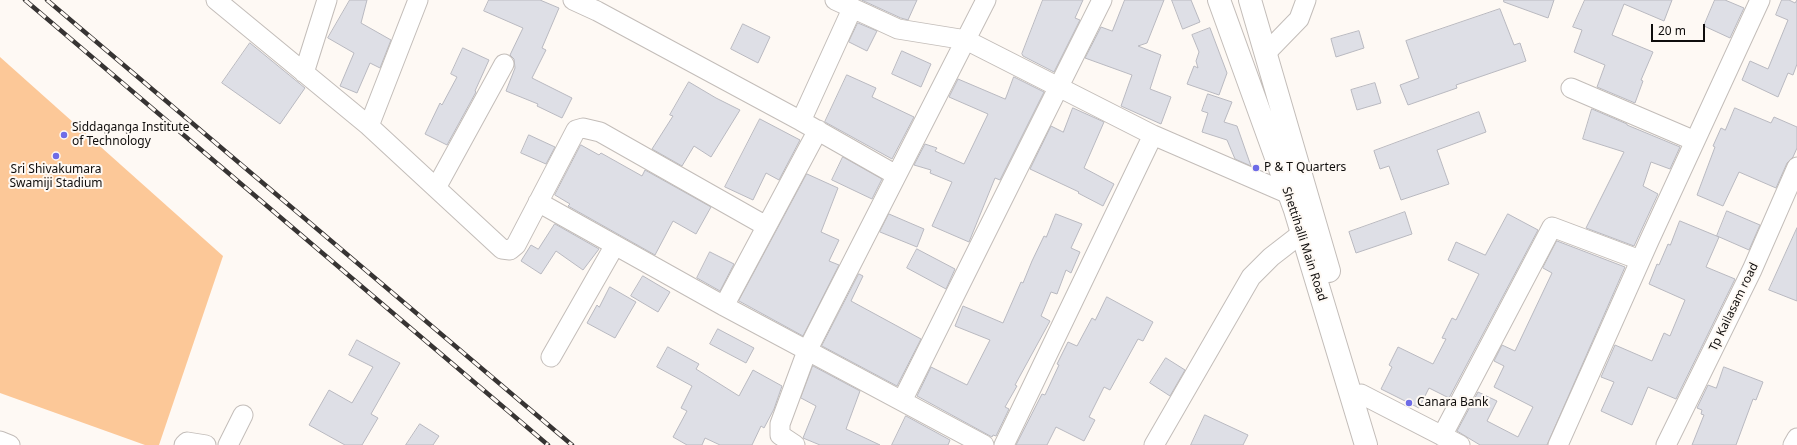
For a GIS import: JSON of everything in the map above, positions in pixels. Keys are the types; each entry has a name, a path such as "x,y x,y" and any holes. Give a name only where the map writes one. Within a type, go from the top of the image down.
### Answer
{"main road":[{"name":"Shettihalli Main Road","path":"1219,0 1299,197 1302,233 1366,445"},
{"name":"Shettihalli Main Road","path":"1250,0 1266,53 1299,197 1361,394 1379,445"}],"street":[{"path":"216,0 369,126 502,248 510,250 516,245 576,130 583,128 590,128 600,132 766,226"},
{"path":"304,73 327,0"},
{"path":"369,126 418,0"},
{"path":"573,0 600,6 896,175"},
{"path":"835,0 898,29 966,40 1153,135 1299,197"},
{"path":"795,445 780,435 780,424 807,351 986,0"},
{"path":"902,402 1102,0"},
{"path":"1266,53 1299,19 1306,0"},
{"path":"1558,445 1640,260 1760,0"},
{"path":"801,120 852,9"},
{"path":"436,188 504,64"},
{"path":"1571,88 1695,141"},
{"path":"724,306 818,130"},
{"path":"1004,445 1153,135"},
{"name":"Tp Kailasam road","path":"1666,445 1752,270 1797,167"},
{"path":"538,202 724,306 984,445"},
{"path":"1442,436 1552,228 1640,260"},
{"path":"1154,445 1251,278 1271,257 1302,233"},
{"path":"552,357 615,246"},
{"path":"1361,394 1460,445"},
{"path":"228,445 243,415"},
{"path":"1793,445 1797,438"},
{"path":"0,441 10,445"},
{"path":"184,445 187,442 206,445"}],"shaded area":[{"name":"Sri Shivakumara Swamiji Stadium","path":"0,57 223,256 159,445 145,445 0,393"}],"building":[{"path":"350,0 367,0 361,23 391,40 380,68 370,63 357,93 340,86 354,53 328,38"},
{"path":"489,0 540,0 559,8 542,48 546,50 532,78 572,98 562,118 537,106 538,104 506,91 515,68 514,59 510,55 523,28 484,11"},
{"path":"862,0 917,0 908,20"},
{"path":"1043,0 1083,0 1075,18 1080,20 1054,72 1023,56 1022,54"},
{"path":"1125,0 1164,0 1147,43 1138,46 1161,55 1150,89 1171,97 1161,124 1121,106 1132,75 1085,58 1101,27 1112,31"},
{"path":"1172,0 1191,0 1200,22 1183,29"},
{"path":"1504,0 1554,0 1548,18 1504,2"},
{"path":"1585,0 1672,0 1664,21 1624,4 1612,35 1653,52 1641,80 1643,81 1635,103 1597,87 1605,65 1574,52 1582,30 1573,27"},
{"path":"1715,0 1725,0 1744,8 1730,38 1704,26"},
{"path":"1782,0 1789,0 1795,3 1797,0 1797,64 1793,75 1788,73 1778,97 1742,80 1750,61 1768,69 1788,20 1776,15"},
{"path":"1500,9 1514,45 1520,43 1526,61 1456,85 1457,88 1408,105 1400,85 1419,78 1406,41"},
{"path":"858,23 877,31 867,51 849,42"},
{"path":"743,24 770,37 758,63 731,49"},
{"path":"1210,28 1227,73 1219,95 1187,84 1194,66 1198,68 1196,61 1199,52 1192,35"},
{"path":"1359,31 1364,48 1336,57 1331,39"},
{"path":"250,43 305,88 280,124 222,83"},
{"path":"463,48 489,60 475,91 476,92 447,145 425,134 440,103 442,105 457,77 451,74"},
{"path":"902,51 931,64 921,87 892,74"},
{"path":"847,75 876,88 872,97 914,117 892,159 825,122"},
{"path":"1014,77 1044,92 1000,180 995,178 969,242 932,226 952,182 930,173 931,170 914,165 925,144 937,148 935,151 964,164 988,114 949,97 958,79 1005,99"},
{"path":"689,82 740,110 711,157 694,146 682,166 652,149 673,116 670,115"},
{"path":"1375,83 1381,103 1357,110 1351,90"},
{"path":"1208,94 1232,102 1224,122 1237,126 1251,166 1235,159 1227,140 1202,132 1208,113 1202,111"},
{"path":"1073,108 1104,122 1084,168 1114,184 1103,206 1078,193 1079,192 1030,169 1051,126 1063,132"},
{"path":"1735,108 1771,123 1774,117 1797,127 1797,148 1793,157 1787,163 1776,188 1739,172 1723,206 1697,195 1715,147 1713,146 1721,128 1725,130"},
{"path":"1592,109 1680,147 1670,169 1651,162 1643,186 1658,194 1634,246 1586,228 1624,152 1583,139"},
{"path":"1479,112 1486,132 1437,150 1449,184 1401,200 1389,166 1380,169 1374,151"},
{"path":"760,119 800,140 779,180 766,173 753,200 725,187"},
{"path":"529,135 555,147 546,164 521,153"},
{"path":"581,145 599,155 601,153 642,176 645,170 711,207 696,234 673,221 655,255 568,206 570,204 555,195"},
{"path":"843,157 882,179 872,199 832,180"},
{"path":"807,174 838,188 821,232 839,240 829,261 839,265 803,336 739,301"},
{"path":"1727,211 1760,225 1749,250 1717,236"},
{"path":"1405,212 1412,234 1356,253 1349,232"},
{"path":"889,214 924,229 917,247 880,232"},
{"path":"1056,214 1082,224 1071,248 1080,252 1071,273 1066,270 1057,294 1051,292 1041,316 1050,321 1015,385 1017,386 1005,407 1009,409 996,436 993,435 992,437 917,396 931,367 967,385 990,340 955,326 963,306 1003,323 1021,282 1023,283 1032,261 1044,236 1046,237"},
{"path":"1508,214 1538,230 1449,398 1429,388 1419,408 1381,389 1392,367 1389,365 1398,347 1433,364 1446,339 1442,338 1452,318 1456,320 1479,274 1448,260 1456,242 1485,255"},
{"path":"1680,221 1719,237 1706,267 1735,279 1676,399 1648,387 1632,425 1601,411 1614,382 1601,377 1615,345 1652,361 1664,333 1670,336 1685,300 1649,284 1657,264 1659,265 1668,244 1670,245"},
{"path":"555,224 599,249 583,270 556,251 541,274 521,261 531,245 538,249"},
{"path":"1797,228 1797,301 1769,290"},
{"path":"1557,241 1625,267 1547,445 1480,445 1457,431 1478,392 1497,401 1487,421 1518,437 1533,407 1494,387 1504,366 1494,361 1502,345 1515,351 1552,273 1543,268"},
{"path":"917,249 955,269 946,289 907,268"},
{"path":"710,252 734,264 720,291 697,278"},
{"path":"859,274 863,276 851,301 921,339 897,386 822,346"},
{"path":"643,276 670,292 658,312 631,296"},
{"path":"610,287 636,302 615,338 587,323 597,305 599,307"},
{"path":"1107,297 1153,322 1143,341 1138,339 1110,390 1104,387 1089,417 1095,420 1084,441 1056,427 1047,445 1016,445 1042,394 1045,395 1059,365 1057,364 1068,342 1077,346 1092,318 1095,320"},
{"path":"718,329 754,348 746,363 710,344"},
{"path":"357,340 400,363 371,414 378,418 362,445 345,445 309,425 329,390 352,403 373,367 349,355"},
{"path":"668,347 699,364 696,369 739,396 753,370 782,386 774,409 764,428 761,426 752,445 720,445 705,438 702,445 687,445 673,437 687,411 681,408 692,386 657,367"},
{"path":"1166,358 1185,370 1170,396 1150,383"},
{"path":"813,366 860,391 846,429 880,445 820,445 803,438 816,406 801,398"},
{"path":"1724,367 1763,382 1756,400 1753,399 1736,445 1692,445 1704,415 1701,414 1702,410 1697,408 1708,385 1716,388"},
{"path":"1205,415 1248,435 1243,445 1191,445"},
{"path":"906,416 950,440 948,445 892,445"},
{"path":"420,424 439,436 433,445 406,445"}],"railway":[{"path":"25,0 548,445"},
{"path":"47,0 572,445"}],"place":[{"name":"Siddaganga Institute of Technology","path":"64,135"},
{"name":"Sri Shivakumara Swamiji Stadium","path":"56,156"},
{"name":"P & T Quarters","path":"1256,168"},
{"name":"Canara Bank","path":"1409,403"}]}
